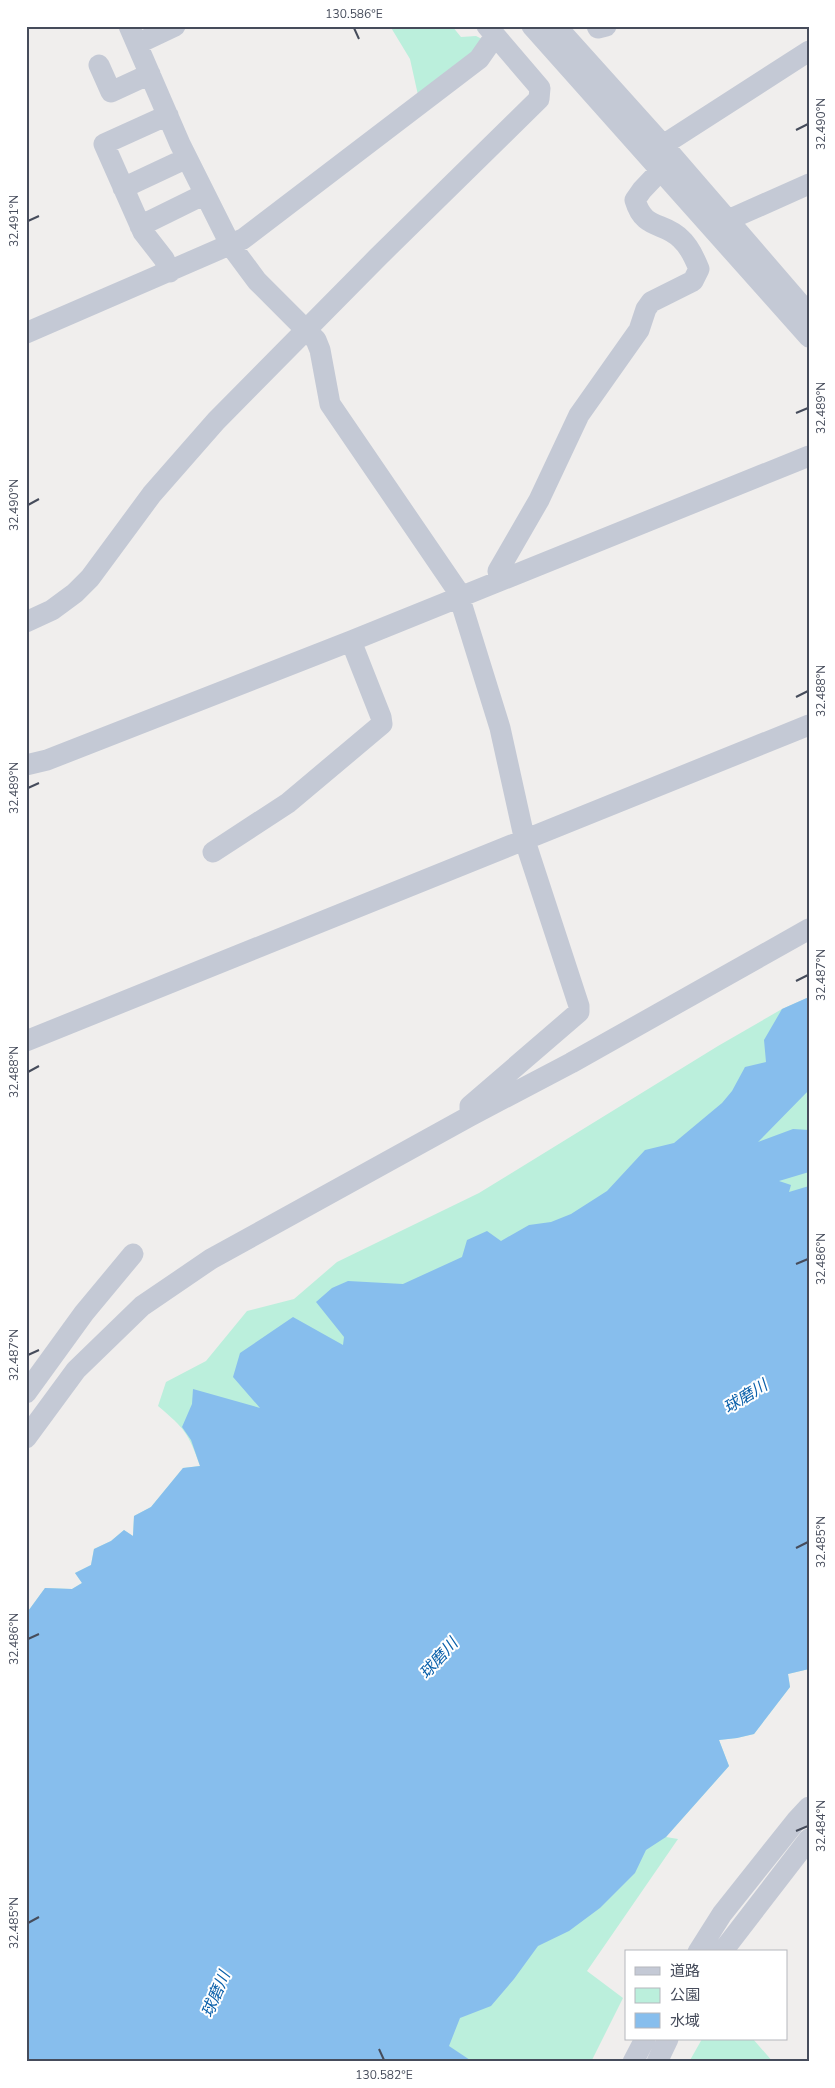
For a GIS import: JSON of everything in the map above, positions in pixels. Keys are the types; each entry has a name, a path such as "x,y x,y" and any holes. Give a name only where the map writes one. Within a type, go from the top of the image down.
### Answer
{"street":[{"path":"175,26 133,35 187,158 231,246 257,280 316,340 320,350 330,404 457,590 500,728 525,841 579,1006 579,1012 470,1106 470,1116"},
{"path":"532,26 809,337"},
{"path":"556,26 809,314"},
{"path":"597,26 598,28 606,26"},
{"path":"26,333 243,240 479,59 491,31 540,88 539,99 301,324 152,494 90,578 52,610 26,622"},
{"path":"662,145 712,115 809,51"},
{"path":"99,65 112,92 150,74"},
{"path":"168,115 104,144 140,226 164,259 170,272"},
{"path":"500,580 498,571 539,500 579,415 639,330 646,309 652,302 693,281 698,274 699,269 696,262 681,238 644,219 635,200 637,195 660,171 662,145"},
{"path":"123,188 187,158"},
{"path":"728,220 809,184"},
{"path":"140,226 205,194"},
{"path":"26,764 47,760 351,641 809,456"},
{"path":"213,852 288,803 382,724 351,641"},
{"path":"26,1041 809,725"},
{"path":"26,1438 76,1370 142,1306 211,1259 470,1116 571,1063 809,929"},
{"path":"26,1393 84,1313 133,1254"},
{"path":"699,1950 722,1914 796,1821 809,1808"},
{"path":"724,1950 809,1839"},
{"path":"633,2062 645,2040"},
{"path":"656,2062 667,2040"}],"green space":[{"path":"390,26 452,26 461,37 476,36 482,39 472,55 420,104 410,59"},
{"path":"809,997 809,1272 26,1614 45,1588 72,1589 82,1583 75,1573 91,1565 94,1549 111,1541 124,1530 133,1536 134,1516 151,1507 183,1468 200,1466 185,1432 158,1406 166,1382 206,1361 247,1311 294,1299 337,1262 479,1193 718,1046 782,1009"},
{"path":"763,1661 809,1669 788,1674 790,1687 754,1734 719,1740 729,1766 666,1837 678,1839 587,1971 623,1998 591,2062 354,2062"},
{"path":"701,2040 754,2040 773,2062 689,2062"}],"water":[{"name":"球磨川","path":"809,997 809,1090 758,1142 793,1129 809,1130 809,1172 779,1181 791,1185 789,1192 809,1186 809,1669 788,1674 790,1687 754,1734 719,1740 729,1766 666,1837 646,1850 635,1873 600,1908 569,1931 538,1946 491,2006 460,2018 449,2046 473,2062 26,2062 26,1614 45,1588 72,1589 82,1583 75,1573 91,1565 94,1549 111,1541 124,1530 133,1536 134,1516 151,1507 183,1468 200,1466 191,1440 182,1427 192,1404 193,1389 260,1408 233,1377 240,1353 293,1317 343,1345 344,1337 316,1302 332,1288 348,1281 403,1284 462,1257 467,1240 487,1231 501,1241 529,1225 551,1222 571,1214 607,1191 645,1150 674,1143 722,1103 732,1091 745,1067 766,1062 764,1040 782,1009"}]}
